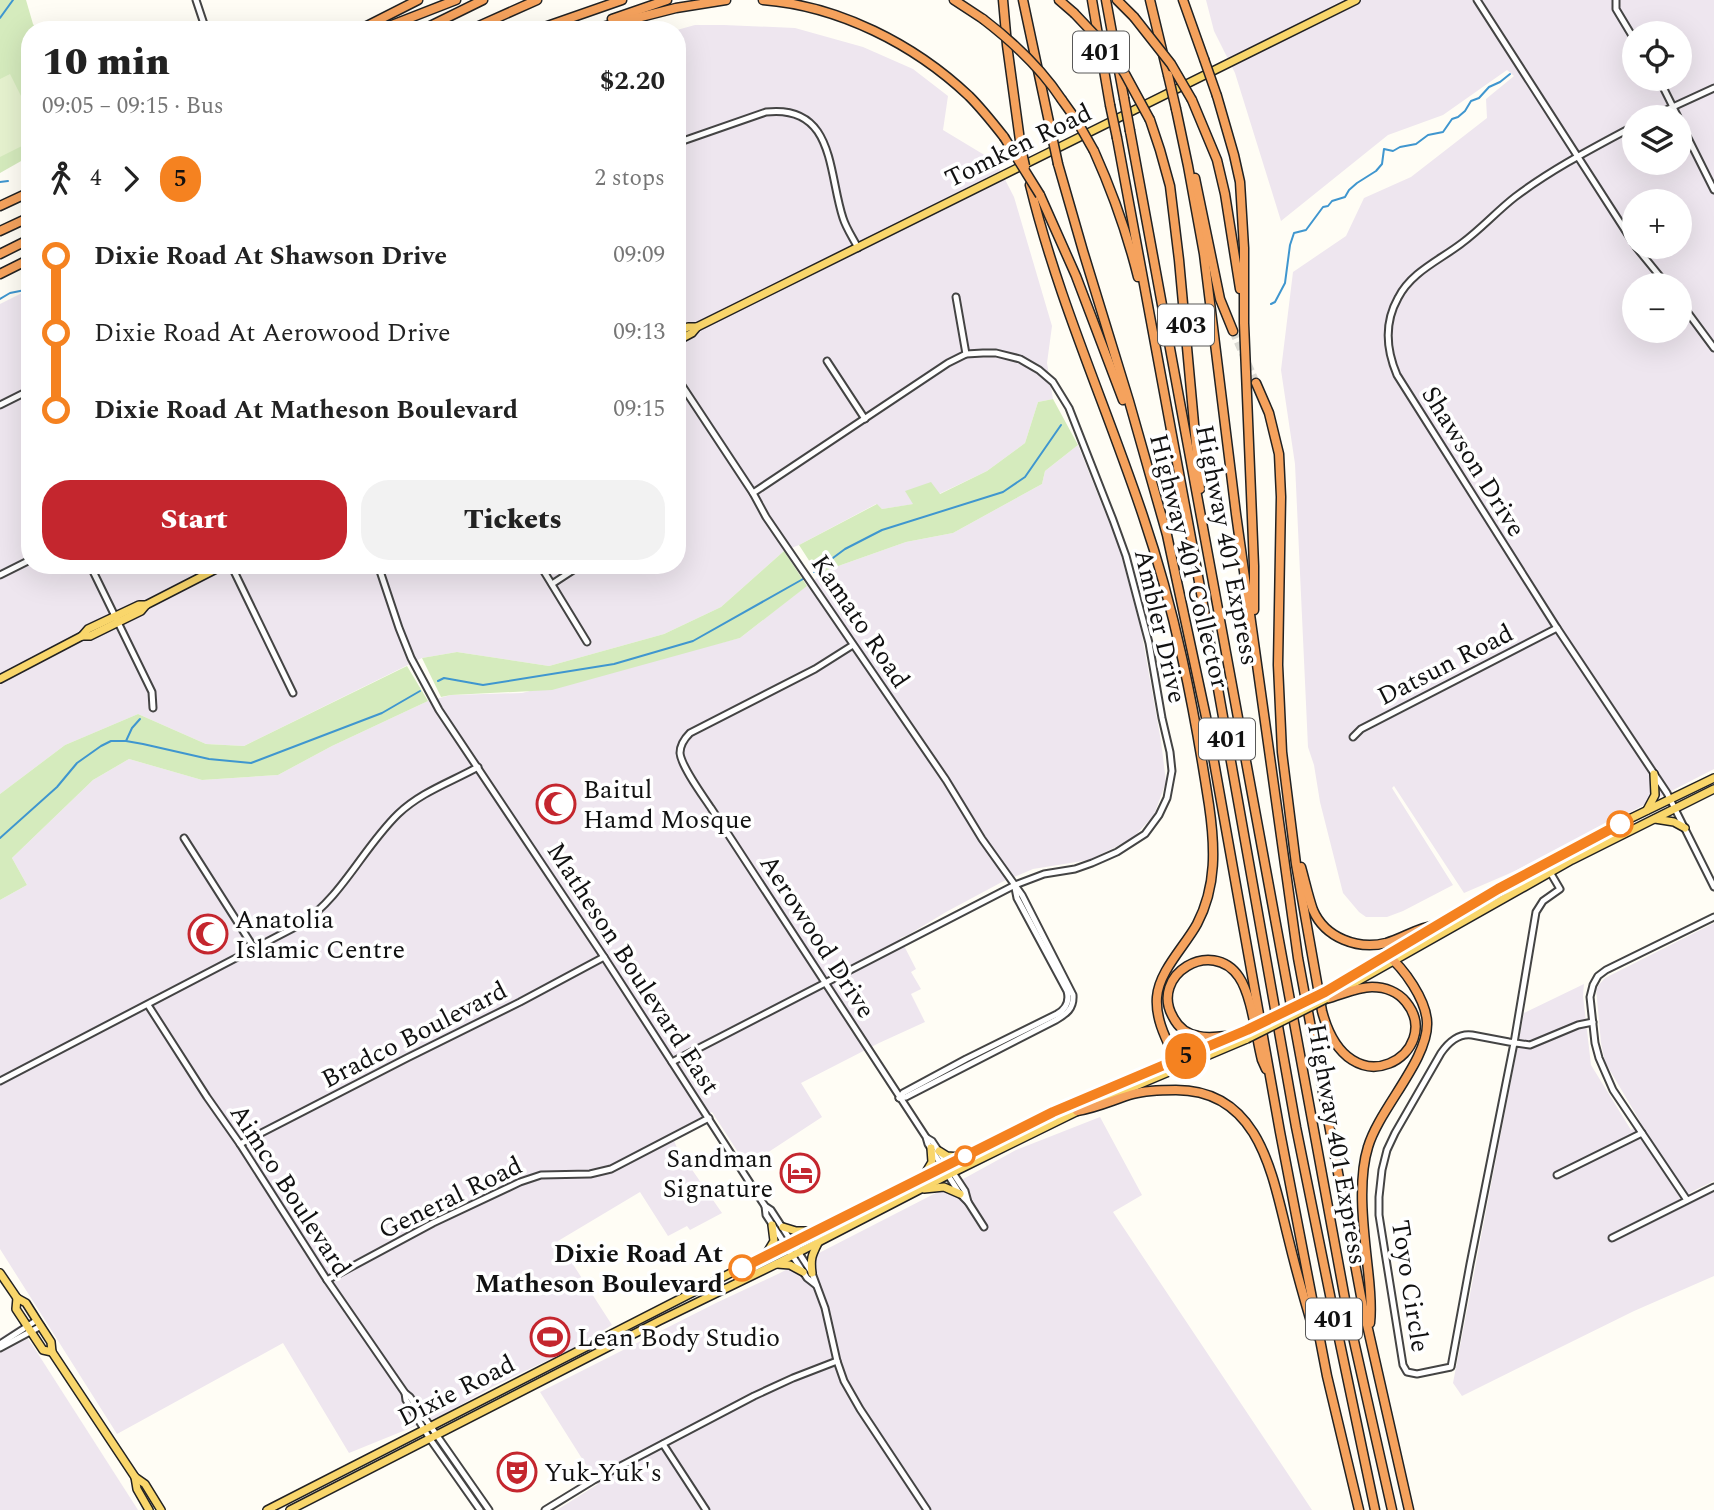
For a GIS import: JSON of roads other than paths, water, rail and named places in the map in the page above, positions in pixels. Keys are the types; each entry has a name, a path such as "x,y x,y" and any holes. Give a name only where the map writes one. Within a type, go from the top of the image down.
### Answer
{"highway":[{"path":"377,21 418,0"},
{"path":"402,21 456,0"},
{"path":"440,21 483,0"},
{"path":"490,21 537,0"},
{"path":"562,21 622,0"},
{"path":"608,21 667,0"},
{"path":"625,21 676,8 726,0"},
{"path":"763,0 805,6 834,14 869,29 897,43 935,68 971,98 1004,137 1040,195 1076,276 1140,443"},
{"name":"403","path":"954,0 1007,38 1031,62 1077,121 1107,178 1131,251 1157,351"},
{"path":"1003,0 1021,148 1042,234 1059,288 1143,514 1185,670 1198,739 1212,826 1214,866 1205,907 1197,925 1160,981 1157,995 1159,1023 1178,1063"},
{"name":"Highway 401 Collector","path":"1025,0 1034,58 1058,164 1167,535 1206,717 1327,1376 1359,1510"},
{"name":"403","path":"1059,0 1110,51 1125,74 1150,120 1170,186 1180,260 1204,534"},
{"name":"Highway 401 Express","path":"1092,0 1298,1140 1375,1510"},
{"name":"Highway 401 Express","path":"1106,0 1347,1310 1392,1510"},
{"name":"Highway 401 Collector","path":"1150,0 1176,109 1204,254 1236,514 1298,958 1363,1307 1409,1510"},
{"path":"1183,0 1217,96 1240,182 1254,566 1253,638"},
{"path":"1120,3 1171,64 1192,100 1217,159 1229,218 1244,323"},
{"path":"1188,166 1197,182 1220,299 1233,331"},
{"path":"0,206 21,196"},
{"path":"0,231 21,221"},
{"path":"0,254 21,244"},
{"path":"0,274 21,264"},
{"path":"1256,383 1275,432 1281,475 1278,665 1280,719 1298,878 1322,1011 1331,1036 1340,1050 1365,1066 1379,1067 1396,1060 1410,1045 1415,1028 1414,1015 1394,992 1365,987 1325,995"},
{"path":"1290,820 1314,912 1328,930 1346,942 1367,946 1388,942 1437,925"},
{"path":"1369,1329 1372,1306 1362,1197 1364,1164 1373,1131 1419,1055 1427,1023 1426,1010 1418,993 1395,961 1387,955"},
{"path":"1235,1035 1200,1037 1185,1031 1175,1021 1168,996 1174,978 1187,966 1198,961 1213,961 1226,965 1239,976 1247,993 1262,1060 1271,1078"},
{"path":"1077,1111 1136,1093 1179,1090 1202,1093 1223,1101 1242,1116 1259,1140 1273,1175 1301,1289 1327,1376"}],"main road":[{"name":"Tomken Road","path":"686,336 697,327 1356,0"},
{"name":"Tomken Road","path":"686,328 697,327"},
{"path":"0,679 82,636 88,629 116,620 139,605 146,605 206,574"},
{"path":"1647,811 1655,795 1654,774"},
{"name":"Dixie Road","path":"1325,995 1498,889 1714,778"},
{"name":"Dixie Road","path":"290,1510 920,1190 965,1156 1053,1112 1247,1035 1395,961 1550,872 1714,789"},
{"path":"1654,819 1674,822 1685,828"},
{"name":"Dixie Road","path":"267,1510 922,1178 948,1170 1235,1035 1247,1035"},
{"path":"922,1178 932,1162 935,1150 953,1157 965,1156"},
{"path":"920,1190 944,1187 960,1194"},
{"path":"765,1256 774,1241 772,1225"},
{"path":"783,1227 794,1231 813,1231"},
{"path":"813,1273 812,1253 819,1241"},
{"path":"776,1264 790,1265 803,1272"},
{"path":"0,1273 17,1298 26,1303 51,1342 52,1352 135,1477 145,1484 161,1510"},
{"path":"17,1298 16,1309 43,1350 52,1352"},
{"path":"355,1465 360,1474"},
{"path":"135,1477 137,1489 149,1510"}],"street":[{"path":"196,0 203,21"},
{"path":"1477,0 1622,225"},
{"path":"1616,0 1616,9 1623,21"},
{"path":"1674,105 1714,88"},
{"path":"686,140 766,112 778,110 800,116 823,138 844,220 858,248"},
{"name":"Shawson Drive","path":"1622,132 1577,156 1514,198 1465,241 1406,284 1392,308 1387,332 1388,352 1397,375 1557,628 1670,799 1714,887"},
{"path":"1692,146 1714,190"},
{"path":"1646,259 1657,273"},
{"path":"754,493 948,363 966,354 956,297"},
{"path":"1692,318 1714,348"},
{"name":"Ambler Drive","path":"672,1062 1014,885 1044,874 1084,866 1117,852 1139,838 1154,823 1163,808 1170,790 1172,762 1149,643 1126,556 1069,408 1053,382 1020,359 996,354 966,354"},
{"path":"827,361 865,419"},
{"name":"Kamato Road","path":"686,392 754,493 766,517 946,780 1014,885 1017,898 1067,991 1066,1006 1057,1014 966,1059 903,1093 899,1098"},
{"path":"0,405 21,394"},
{"path":"0,575 21,564"},
{"path":"94,574 152,692 153,708"},
{"path":"235,574 293,693"},
{"name":"Matheson Boulevard East","path":"381,574 411,658 439,710 604,957 765,1206 783,1227 803,1272 816,1284"},
{"path":"546,574 587,642"},
{"path":"552,584 567,574"},
{"name":"Datsun Road","path":"1353,737 1362,729 1557,628"},
{"name":"Aerowood Drive","path":"853,645 815,669 694,730 685,738 680,750 681,761 899,1098 965,1191 968,1202"},
{"path":"0,1081 301,924 329,900 386,827 408,806 478,767"},
{"path":"184,838 254,948"},
{"name":"Toyo Circle","path":"1550,872 1560,889 1543,901 1536,912 1514,1043 1451,1367 1412,1374 1407,1372 1403,1365 1379,1215 1380,1184 1387,1150 1395,1133 1448,1043 1466,1034 1514,1043 1530,1045 1593,1021"},
{"path":"1687,1200 1605,1075 1595,1043 1590,997 1592,985 1606,970 1714,917"},
{"name":"Bradco Boulevard","path":"240,1144 604,957"},
{"name":"Aimco Boulevard","path":"148,1005 480,1510"},
{"name":"General Road","path":"327,1280 433,1223 520,1181 541,1175 590,1174 611,1169 709,1118"},
{"path":"1558,1175 1642,1133"},
{"name":"Aerowood Drive","path":"948,1170 960,1194 984,1227"},
{"path":"1612,1238 1714,1187"},
{"name":"Matheson Boulevard East","path":"765,1206 766,1215 772,1225 790,1244"},
{"name":"Matheson Boulevard East","path":"795,1253 813,1273 844,1381 927,1510"},
{"path":"0,1346 39,1323"},
{"path":"545,1510 594,1480 765,1390 837,1361"},
{"name":"Aimco Boulevard","path":"433,1437 489,1510"},
{"path":"663,1444 706,1510"}],"waterway":[{"path":"0,18 13,0"},
{"path":"1271,304 1275,302 1285,283 1294,233 1306,230 1323,207 1345,197 1357,183 1376,171 1382,164 1384,149 1393,151 1416,144 1428,135 1443,132 1452,119 1465,111 1471,101 1510,74"},
{"path":"0,182 8,181"},
{"path":"0,299 21,291"},
{"path":"814,572 845,549 882,530 1003,492 1025,477 1061,425"},
{"path":"438,681 444,678 483,685 614,664 693,641 803,579"},
{"path":"0,838 57,787 77,763 111,741 143,744 209,759 251,763 382,713 420,691"},
{"path":"126,741 140,719"}],"tunnel":[{"path":"1233,331 1256,383"}],"place":[{"name":"Baitul Hamd Mosque","path":"556,804"},
{"name":"Anatolia Islamic Centre","path":"208,934"},
{"name":"Sandman Signature","path":"800,1173"},
{"name":"Dixie Road At Matheson Boulevard","path":"742,1268"},
{"name":"Lean Body Studio","path":"550,1337"},
{"name":"Yuk-Yuk's","path":"517,1472"}]}
